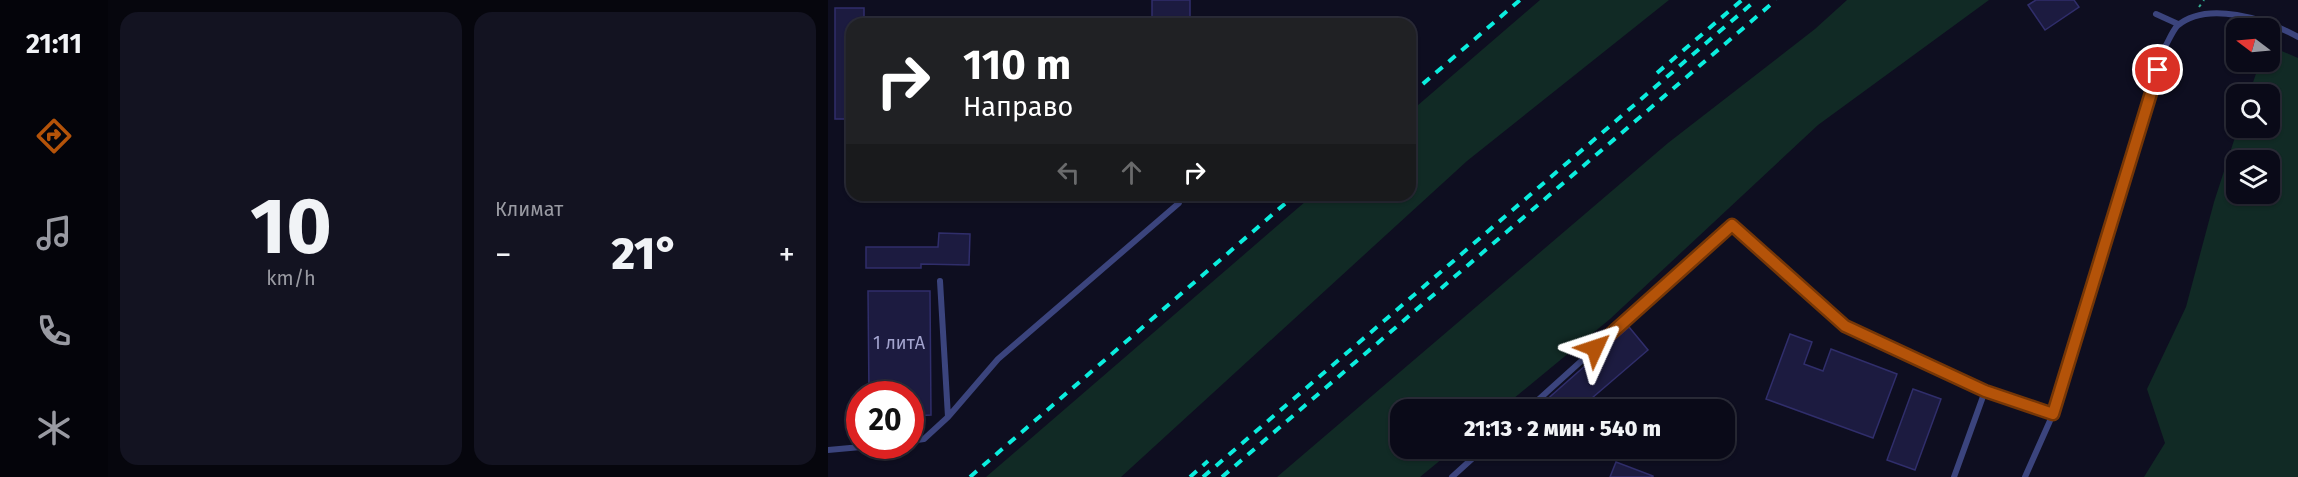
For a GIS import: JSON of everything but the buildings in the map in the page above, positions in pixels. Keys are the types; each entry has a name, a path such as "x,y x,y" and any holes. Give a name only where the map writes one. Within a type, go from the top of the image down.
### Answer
{"lane":[{"path":"2025,477 2053,414 2166,47 2178,24 2196,12 2210,8 2234,9 2268,21 2298,37"},
{"path":"2156,14 2178,24"},
{"path":"924,439 948,417 998,359 1179,201"},
{"path":"1539,399 1732,225 1845,326 1985,391 2053,414"},
{"path":"940,281 948,417"},
{"path":"1954,477 1985,391"},
{"path":"828,450 846,448"},
{"path":"1452,477 1472,459"}],"green space":[{"path":"1540,0 1669,0 1467,161 1121,477 986,477 1306,201 1416,201 1416,107"},
{"path":"1847,0 1989,0 1818,125 1610,319 1513,399 1390,399 1390,459 1442,459 1420,477 1277,477 1668,143 1815,29"},
{"path":"2280,50 2298,58 2298,477 2144,477 2165,443 2147,389 2186,307 2226,165 2226,204 2280,204 2280,150 2231,150 2235,138 2280,138 2280,84 2252,84 2257,72 2280,72"}],"railway":[{"path":"1416,90 1520,0"},
{"path":"1657,73 1742,0"},
{"path":"1203,477 1756,0"},
{"path":"1222,477 1776,0"},
{"path":"970,477 1288,201"},
{"path":"1190,477 1208,461"}],"route":[{"path":"1595,348 1732,225 1845,326 1985,391 2053,414 2158,70"}]}
